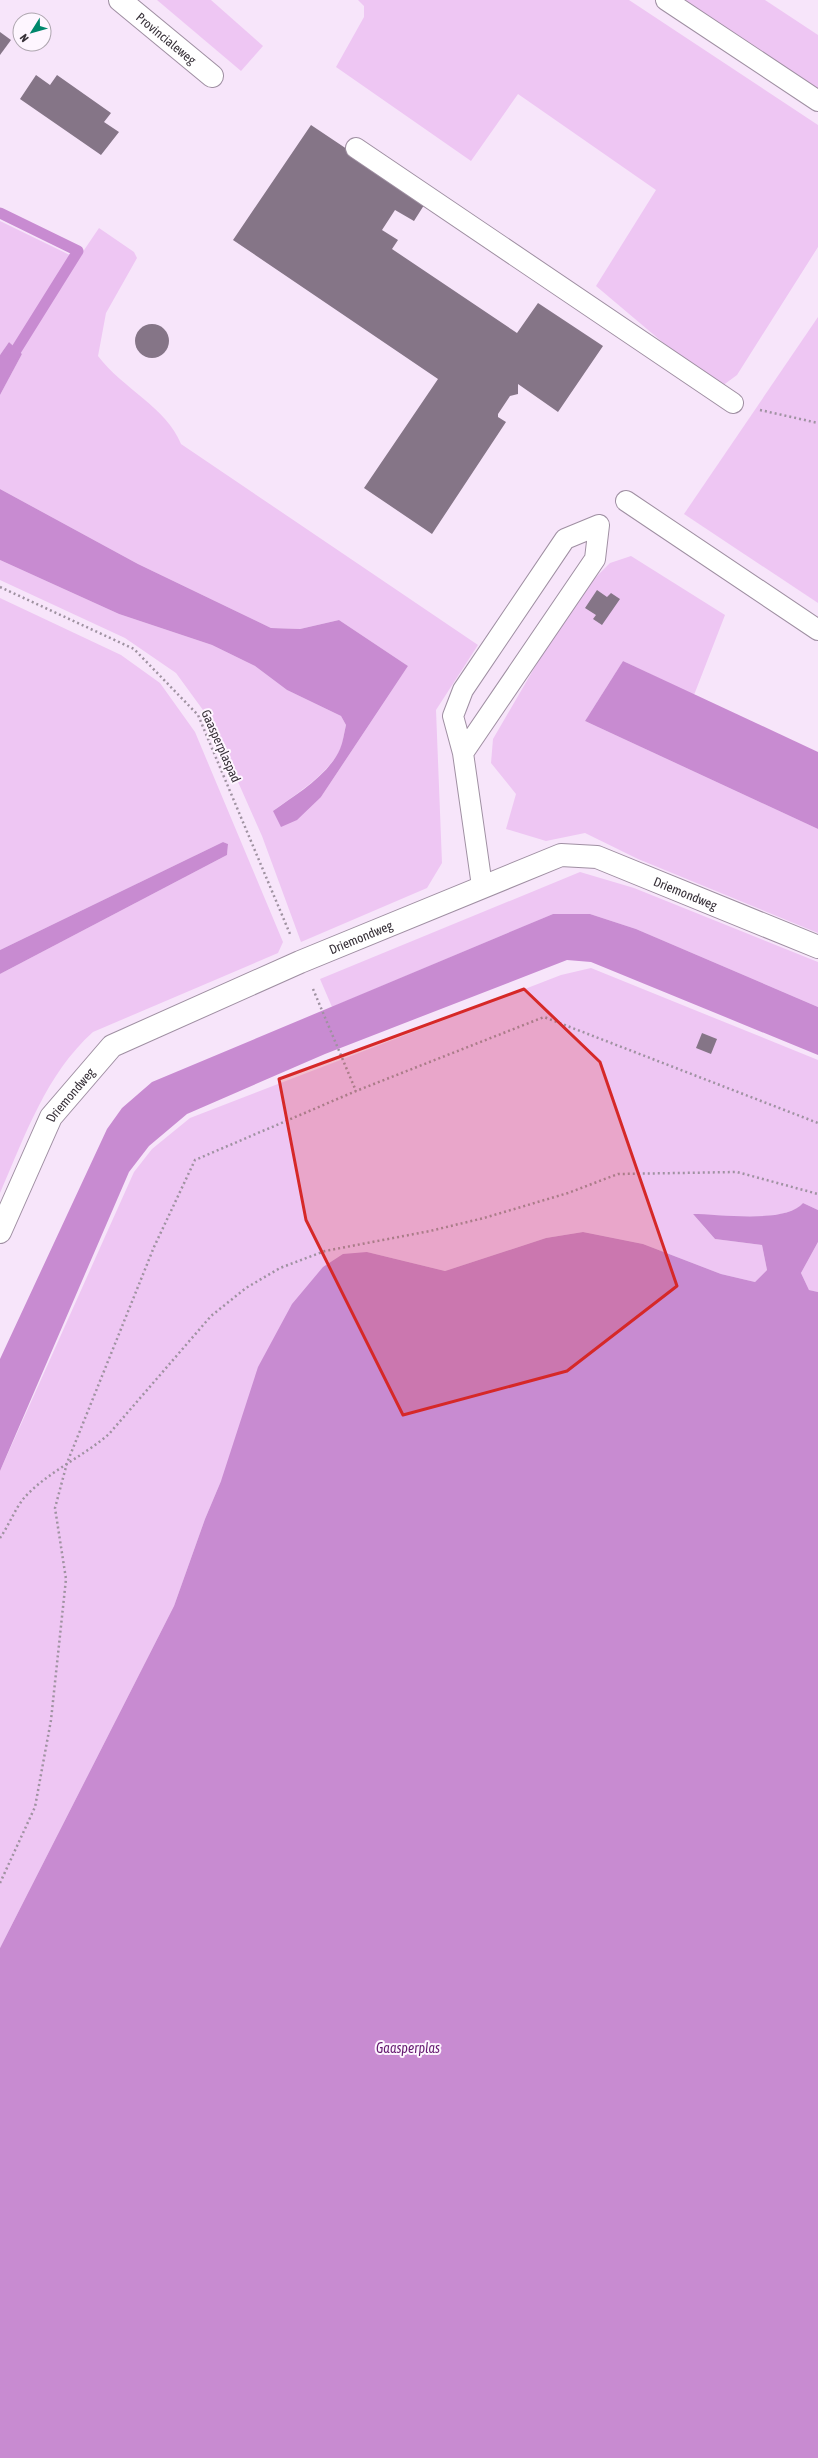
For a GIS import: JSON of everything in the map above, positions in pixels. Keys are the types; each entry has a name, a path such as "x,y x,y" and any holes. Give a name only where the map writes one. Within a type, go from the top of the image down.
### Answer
{"street":[{"name":"Provincialeweg","path":"120,0 212,76"},
{"name":"Driemondweg","path":"0,1232 51,1117 112,1046 300,962 560,855 597,857 818,947"}],"lane":[{"path":"666,0 818,101"},
{"path":"356,148 733,403"},
{"path":"626,501 818,630"},
{"path":"463,753 595,559 599,525 565,539 463,690 453,716 463,753 482,886"}],"path":[{"path":"733,403 818,423"},
{"name":"Gaasperplaspad","path":"0,587 134,649 198,715 300,962"},
{"path":"313,989 356,1091"},
{"path":"0,1883 35,1807 51,1720 66,1579 55,1508 67,1463 154,1248 195,1160 356,1091 544,1017 818,1123"},
{"path":"0,1538 24,1498 67,1463 97,1444 109,1434 211,1316 246,1288 280,1268 325,1250 430,1231 484,1218 568,1193 618,1174 737,1172 818,1194"}],"highlighted area":[{"path":"524,989 600,1062 677,1286 567,1371 403,1415 306,1220 279,1079"}],"shaded area":[{"path":"157,0 211,0 263,46 241,71"},
{"path":"358,0 629,0 818,125 818,247 737,375 718,389 596,286 656,190 518,94 471,161 336,67 364,17 364,6"},
{"path":"685,0 765,0 818,35 818,91"},
{"path":"0,221 78,259 99,228 134,252 137,258 106,313 98,356 119,378 166,420 181,444 478,645 436,710 442,863 427,888 301,942 262,836 211,721 176,673 125,638 0,580 0,560 119,614 212,645 255,666 287,690 341,716 346,725 340,750 334,759 310,784 273,811 321,797 408,666 339,620 300,629 271,628 138,564 0,489 0,395 22,354 9,342 0,355"},
{"path":"818,317 818,603 684,514"},
{"path":"631,556 725,615 694,695 623,661 585,721 818,829 818,933 638,859 585,833 546,841 506,829 516,794 491,763 493,739 575,598 610,563"},
{"path":"0,598 121,655 160,683 195,732 283,942 278,953 93,1032 62,1067 50,1086 28,1128 0,1193 0,974 227,855 228,844 223,842 0,950"},
{"path":"580,872 634,888 818,962 818,1007 636,929 590,914 553,914 332,1007 320,979"},
{"path":"591,968 818,1060 818,1210 803,1203 794,1210 768,1216 751,1217 693,1214 715,1239 762,1245 767,1270 755,1282 721,1274 643,1244 583,1232 546,1238 445,1271 367,1252 221,1481 205,1519 174,1606 0,1948 0,1471 134,1172 152,1149 190,1118 561,975"},
{"path":"818,1242 818,1292 809,1290 801,1273"}],"water":[{"path":"9,342 22,354 0,395 0,355"},
{"path":"0,489 138,564 271,628 300,629 339,620 408,666 321,797 297,820 281,827 273,811 310,784 328,768 335,759 341,746 346,725 341,716 287,690 255,666 212,645 119,614 0,560"},
{"path":"623,661 818,752 818,829 585,721"},
{"path":"223,842 228,844 227,855 0,974 0,950"},
{"path":"553,914 590,914 636,929 818,1007 818,1055 591,962 567,960 325,1054 187,1114 149,1146 129,1172 0,1471 0,1359 107,1129 122,1108 152,1082"},
{"name":"Gaasperplas","path":"803,1203 818,1210 818,1242 801,1273 809,1290 818,1292 818,2458 0,2458 0,1948 174,1606 205,1519 221,1481 258,1367 292,1304 323,1267 343,1254 367,1252 445,1271 546,1238 583,1232 643,1244 721,1274 755,1282 767,1270 762,1245 715,1239 693,1214 768,1216 794,1210"}],"building":[{"path":"0,32 11,40 0,55"},
{"path":"36,75 50,85 57,75 111,113 104,122 119,132 101,155 20,99"},
{"path":"311,125 426,202 414,221 395,210 382,230 398,240 392,249 517,333 538,303 603,346 558,412 518,384 518,394 510,396 498,414 498,417 506,422 432,534 364,488 438,379 233,240"},
{"path":"155,324 164,329 168,334 168,348 164,353 159,357 149,358 145,357 136,348 135,338 136,334 145,325"},
{"path":"597,590 607,597 611,593 620,599 602,625 593,619 596,615 585,608"},
{"path":"702,1033 717,1039 711,1054 696,1048"}],"waterway":[{"path":"0,213 78,251 13,355"}]}
